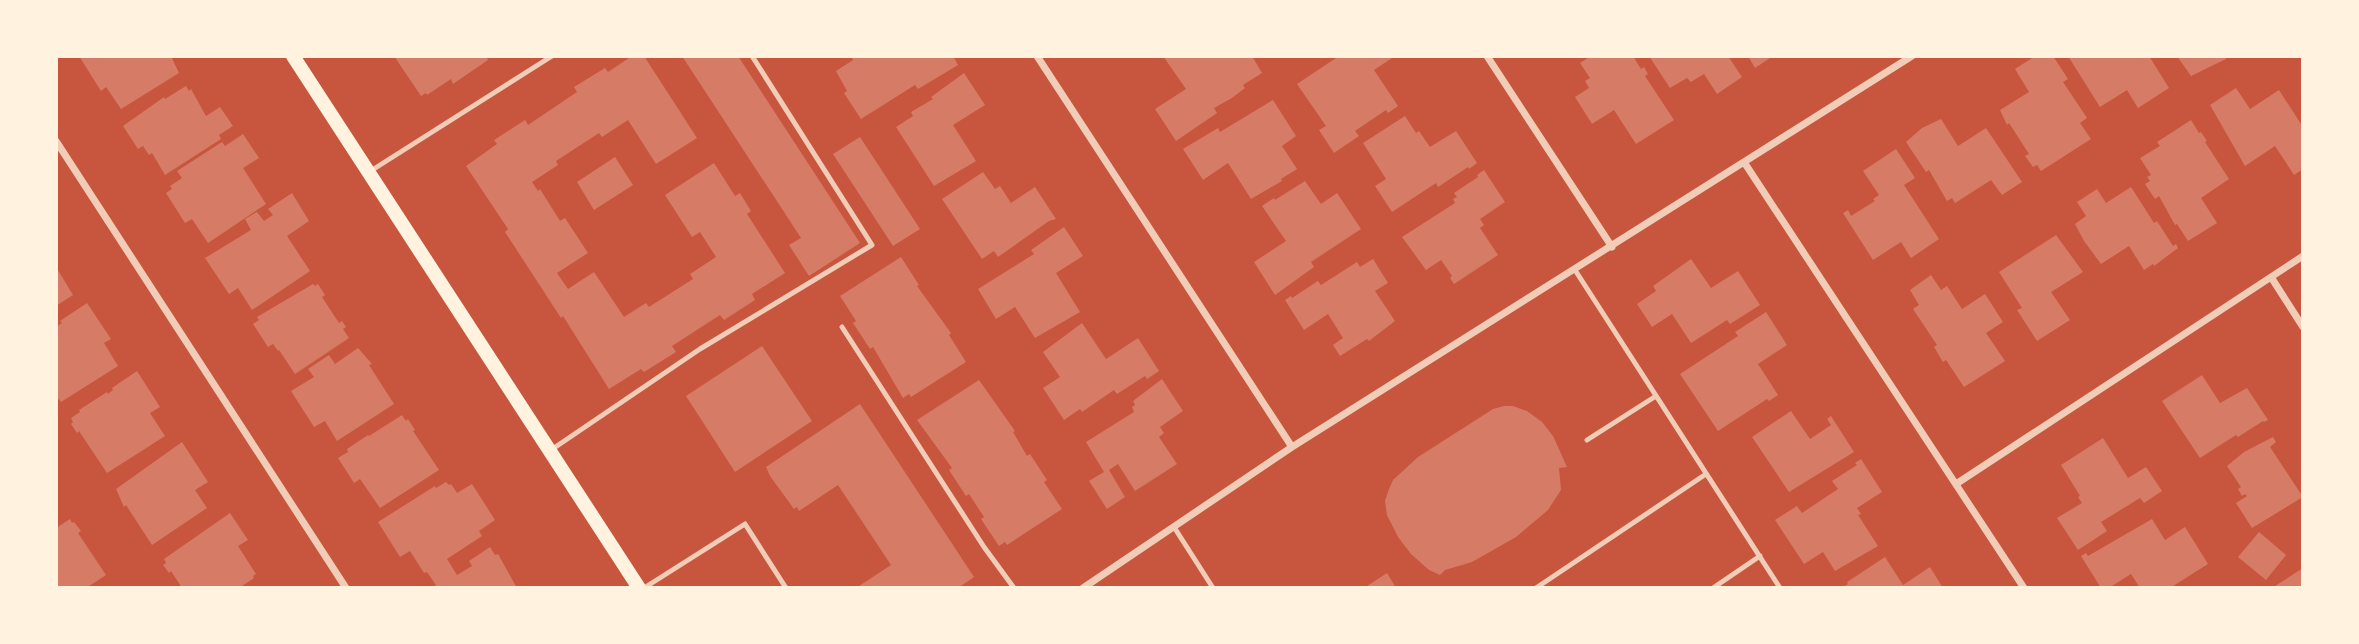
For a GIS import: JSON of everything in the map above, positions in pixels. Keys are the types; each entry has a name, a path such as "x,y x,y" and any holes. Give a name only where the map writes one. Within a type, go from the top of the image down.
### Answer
{"main road":[{"path":"293,56 642,588"}],"street":[{"path":"1037,56 1292,447"},
{"path":"1487,56 1612,247"},
{"path":"1083,588 1292,447 1912,56"},
{"path":"56,141 346,588"},
{"path":"1744,162 2024,588"},
{"path":"1956,484 2303,256"},
{"path":"2270,277 2303,327"}],"lane":[{"path":"369,172 552,56"},
{"path":"550,451 700,349 872,245 752,56"},
{"path":"1575,270 1780,588"},
{"path":"842,327 982,544 1014,588"},
{"path":"1587,440 1656,396"},
{"path":"1536,588 1706,474"},
{"path":"642,588 745,524 786,588"},
{"path":"1174,527 1213,588"},
{"path":"1713,588 1760,556"}],"building":[{"path":"79,56 171,56 179,73 121,109 106,87 101,91"},
{"path":"394,56 486,56 488,60 453,84 451,79 421,96"},
{"path":"632,56 644,56 697,138 656,164 628,120 602,137 599,133 556,161 558,165 532,182 538,191 540,189 560,221 565,218 588,253 557,273 568,289 594,272 624,317 646,303 649,307 693,279 690,274 716,257 700,232 692,237 665,195 714,163 735,196 740,193 751,211 747,214 785,273 752,294 755,300 724,320 720,315 672,346 676,352 609,389 505,232 508,229 466,166 497,144 494,140 525,120 528,125 577,92 574,87 605,68 608,72"},
{"path":"682,56 738,56 860,243 809,276 789,245 801,238"},
{"path":"851,56 953,56 958,65 918,89 915,85 861,119 844,93 847,91 836,71 853,60"},
{"path":"1163,56 1252,56 1262,73 1243,85 1245,88 1232,98 1214,108 1217,113 1176,141 1155,109 1186,89"},
{"path":"1339,56 1395,56 1374,70 1398,106 1388,113 1386,110 1355,131 1359,136 1334,153 1319,130 1326,126 1297,84"},
{"path":"1591,56 1633,56 1641,69 1644,67 1648,74 1645,76 1674,120 1636,144 1614,110 1592,124 1575,97 1589,88 1585,81 1590,78 1580,63"},
{"path":"1649,56 1728,56 1742,77 1717,94 1704,74 1691,82 1687,78 1670,88"},
{"path":"1748,56 1773,56 1755,68"},
{"path":"2035,56 2053,56 2068,79 2063,82 2087,118 2080,123 2091,139 2041,171 2037,165 2033,167 2025,156 2029,154 2009,123 2007,125 2000,110 2029,92 2015,69"},
{"path":"2068,56 2149,56 2169,88 2138,108 2127,90 2100,107"},
{"path":"2177,56 2225,56 2226,59 2191,76"},
{"path":"964,73 985,105 953,125 976,161 934,186 896,127 913,116 911,112 933,99 931,97"},
{"path":"186,86 189,91 191,89 206,116 220,107 233,126 219,135 221,139 165,175 152,153 149,155 143,146 138,149 123,126 164,97 165,99"},
{"path":"2236,88 2250,109 2279,90 2303,127 2303,169 2294,175 2275,146 2245,166 2210,105"},
{"path":"1273,100 1296,136 1282,146 1297,169 1251,199 1228,163 1203,180 1183,149 1218,128 1220,132"},
{"path":"1405,116 1416,133 1419,131 1430,147 1456,131 1477,163 1438,187 1436,183 1392,212 1375,186 1386,179 1363,143"},
{"path":"1941,119 1958,146 1986,128 2022,182 2002,195 1991,180 1955,203 1952,198 1947,201 1929,170 1926,172 1906,142 1922,128"},
{"path":"2191,120 2229,179 2201,198 2217,223 2188,241 2177,224 2175,225 2159,196 2155,199 2145,184 2150,181 2147,177 2151,175 2140,158 2160,146 2157,142"},
{"path":"243,134 259,158 243,168 266,204 208,243 192,219 185,223 166,193 172,189 170,186 182,178 177,171 222,142 225,146"},
{"path":"860,137 920,229 893,246 833,154"},
{"path":"1896,149 1915,178 1904,185 1939,239 1911,258 1901,242 1873,260 1843,213 1848,210 1851,216 1875,201 1873,199 1879,195 1863,171"},
{"path":"615,157 633,185 594,210 577,182"},
{"path":"1484,170 1505,202 1480,219 1484,225 1480,228 1498,255 1454,284 1441,260 1426,270 1402,237 1455,203 1453,199 1457,197 1454,193"},
{"path":"983,172 995,189 1000,186 1011,203 1035,187 1056,219 1049,221 998,257 994,251 982,259 942,199"},
{"path":"1305,181 1321,204 1337,193 1361,229 1311,262 1314,267 1275,295 1254,262 1286,241 1262,206"},
{"path":"2131,187 2154,223 2157,221 2173,246 2176,244 2178,248 2144,270 2129,246 2101,264 2075,224 2086,216 2077,202 2097,189 2106,203"},
{"path":"292,193 309,221 287,236 310,271 252,310 238,288 229,294 205,258 251,230 245,219 257,212 264,221 273,215 268,209"},
{"path":"1064,227 1083,256 1056,273 1080,312 1035,338 1015,307 996,319 978,289 1034,254 1031,250"},
{"path":"2056,235 2083,272 2051,292 2070,320 2037,341 2017,310 2022,308 1999,272"},
{"path":"901,257 919,285 917,286 951,333 949,335 966,362 911,397 909,394 903,398 873,347 870,349 853,323 856,321 840,296"},
{"path":"1373,259 1388,283 1375,291 1395,321 1369,341 1367,339 1340,356 1333,345 1343,338 1328,314 1304,330 1285,300 1318,281 1321,285 1357,262 1360,267"},
{"path":"1691,259 1711,288 1738,271 1760,305 1730,324 1727,320 1691,343 1672,314 1652,327 1637,304 1656,291 1653,286"},
{"path":"56,267 73,295 56,306"},
{"path":"1931,275 1941,290 1947,286 1962,309 1985,294 2003,322 1986,333 2005,361 1964,387 1946,360 1943,362 1934,347 1937,345 1913,309 1919,305 1910,290"},
{"path":"313,284 318,284 325,295 322,297 339,323 342,321 346,327 343,329 349,338 295,374 273,344 268,347 253,324 259,320 257,317"},
{"path":"87,303 111,339 104,343 118,366 61,402 59,399 56,402 56,327 62,323 60,321"},
{"path":"1766,312 1787,345 1758,364 1778,395 1769,401 1767,399 1718,431 1680,374 1738,336 1735,332"},
{"path":"1082,323 1106,359 1138,338 1159,371 1147,379 1145,376 1117,394 1114,390 1082,412 1080,409 1064,420 1043,388 1060,377 1043,352"},
{"path":"762,346 812,421 735,472 686,396"},
{"path":"358,348 372,364 369,365 394,404 337,441 325,421 314,427 291,391 314,377 308,369 329,355 335,364"},
{"path":"137,371 160,407 150,413 165,436 107,473 79,431 77,433 71,424 71,418"},
{"path":"2202,375 2220,403 2247,388 2268,420 2238,437 2236,435 2200,458 2162,401"},
{"path":"1162,379 1183,411 1160,427 1164,433 1159,437 1177,464 1135,491 1118,464 1109,470 1125,497 1107,509 1089,481 1104,472 1086,442 1134,412 1133,401"},
{"path":"979,380 1015,431 1013,432 1027,456 1030,454 1047,480 1044,482 1062,509 1007,545 1005,542 999,546 981,519 984,517 969,494 966,496 949,470 952,468 917,420"},
{"path":"860,404 974,577 958,588 856,588 891,565 838,485 799,511 797,507 794,509 770,476 766,467"},
{"path":"1504,406 1527,411 1542,422 1553,436 1567,467 1559,468 1561,490 1548,510 1516,537 1472,562 1445,570 1440,575 1429,570 1411,554 1398,537 1387,515 1385,501 1389,489 1393,480 1418,457 1493,409"},
{"path":"1791,411 1810,439 1831,425 1827,419 1831,416 1854,452 1789,492 1752,437"},
{"path":"402,415 406,421 408,419 439,470 380,508 360,479 354,483 338,458 348,452 347,449"},
{"path":"2273,437 2276,442 2270,447 2303,497 2252,528 2236,503 2247,496 2242,496 2238,489 2241,487 2227,466 2244,452"},
{"path":"2103,438 2128,478 2146,467 2162,491 2144,503 2140,498 2101,522 2107,531 2078,550 2057,518 2082,503 2061,465"},
{"path":"182,442 208,482 195,490 207,508 152,545 126,505 124,507 116,489"},
{"path":"1861,459 1882,492 1857,508 1861,514 1858,515 1878,546 1835,571 1823,552 1804,564 1775,520 1797,506 1802,513 1838,489 1832,481 1857,465 1855,463"},
{"path":"446,482 451,484 457,493 472,484 495,520 479,531 482,536 447,559 457,575 472,566 469,561 490,547 495,555 498,554 517,588 431,588 436,585 427,572 424,573 410,551 400,557 378,522 435,486 436,488"},
{"path":"230,513 248,540 238,546 256,574 254,578 239,588 182,588 171,571 169,573 163,565 166,563 164,559"},
{"path":"70,519 81,531 78,533 106,575 86,588 56,588 56,528"},
{"path":"2152,519 2165,540 2185,527 2208,564 2170,588 2140,588 2131,574 2109,588 2101,588 2081,556 2086,553 2088,556"},
{"path":"2259,532 2286,555 2266,580 2238,557"},
{"path":"1885,557 1903,585 1930,567 1943,588 1841,588"},
{"path":"2303,568 2303,588 2272,588"},
{"path":"1387,573 1396,588 1364,588"}]}
